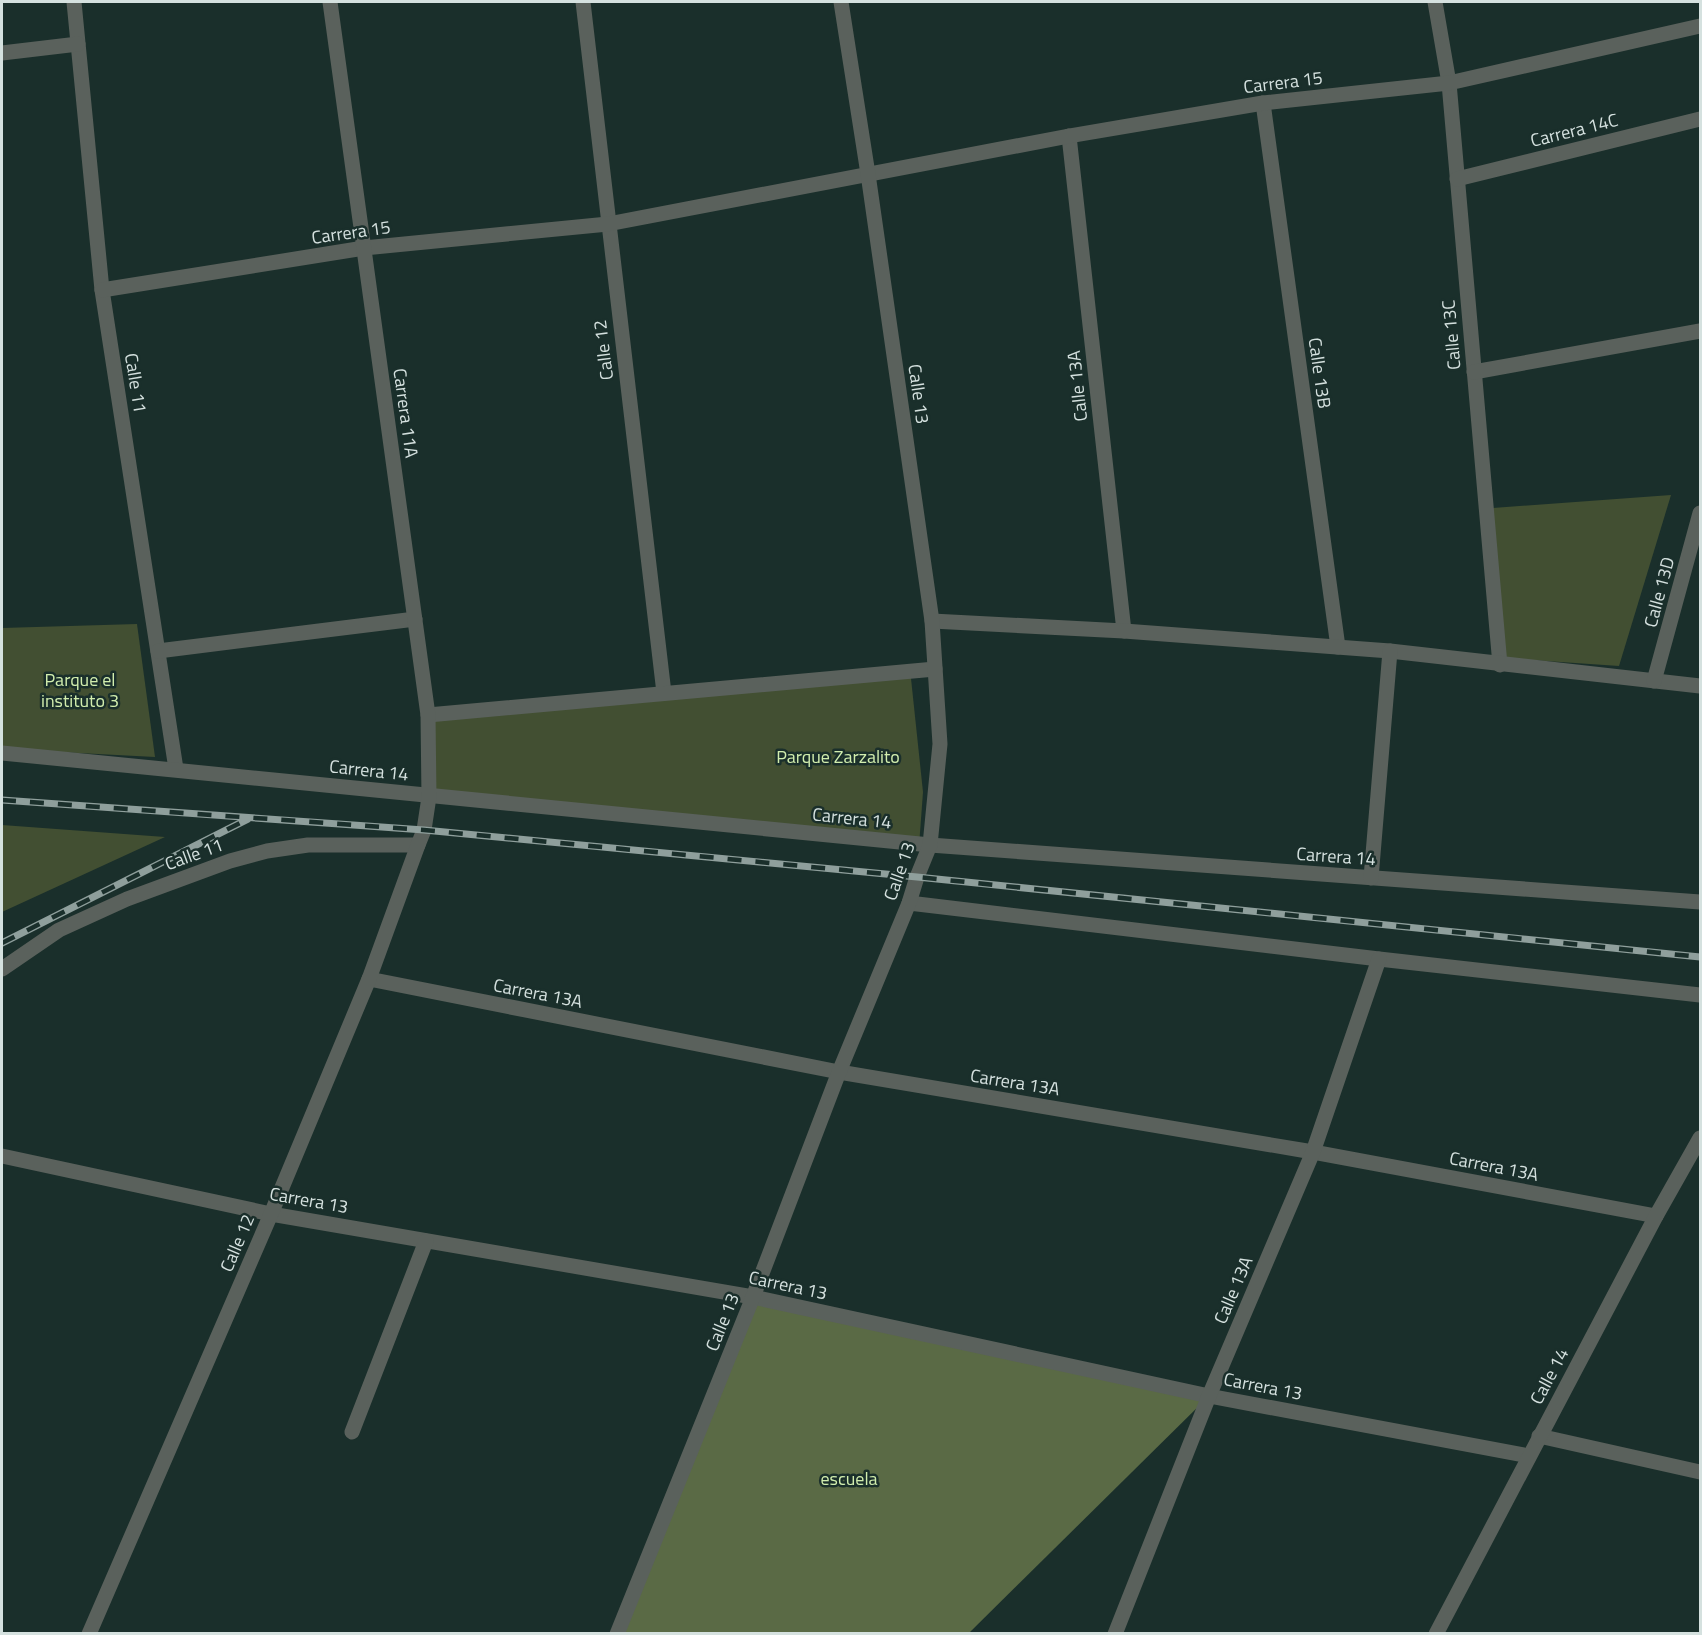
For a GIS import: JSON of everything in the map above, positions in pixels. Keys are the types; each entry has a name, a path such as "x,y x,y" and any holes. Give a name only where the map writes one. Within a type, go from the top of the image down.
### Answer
{"street":[{"name":"Calle 11","path":"74,2 102,290 176,769"},
{"name":"Carrera 11A","path":"330,2 428,715 429,797 424,830"},
{"name":"Calle 12","path":"583,2 664,693"},
{"name":"Calle 13","path":"617,1634 753,1298 839,1072 909,903 930,845 940,744 932,621 841,2"},
{"name":"Calle 13C","path":"1435,2 1449,83 1500,665"},
{"name":"Carrera 15","path":"102,290 364,248 608,224 1069,136 1263,103 1449,83 1701,26"},
{"path":"2,52 78,44"},
{"name":"Calle 13B","path":"1263,103 1338,647"},
{"name":"Carrera 14C","path":"1457,179 1701,119"},
{"name":"Calle 13A","path":"1069,136 1124,631"},
{"path":"1474,372 1701,331"},
{"name":"Calle 13D","path":"1654,681 1701,513"},
{"path":"158,651 415,619"},
{"path":"932,621 1124,631 1390,651 1701,686"},
{"path":"1371,878 1390,651"},
{"path":"428,715 935,669"},
{"name":"Carrera 14","path":"2,753 930,845 1701,902"},
{"name":"Calle 12","path":"89,1634 271,1214 369,980 424,830"},
{"name":"Calle 11","path":"2,969 59,930 127,899 230,861 267,851 308,845 418,845"},
{"path":"909,903 1701,995"},
{"name":"Calle 13A","path":"1115,1634 1209,1396 1313,1152 1379,959"},
{"name":"Carrera 13A","path":"369,980 839,1072 1313,1152 1656,1216"},
{"name":"Calle 14","path":"1436,1634 1656,1216 1701,1138"},
{"name":"Carrera 13","path":"2,1156 271,1214 753,1298 1209,1396 1529,1456"},
{"path":"352,1432 426,1241"},
{"path":"1539,1436 1701,1472"}],"green space":[{"path":"1671,495 1619,666 1504,658 1493,508"},
{"name":"Parque el instituto 3","path":"137,624 155,757 2,749 2,628"},
{"name":"Parque Zarzalito","path":"910,669 923,792 919,846 427,790 424,721"},
{"path":"2,825 165,837 2,912"},
{"name":"escuela","path":"753,1297 1209,1396 969,1633 617,1634"}],"railway":[{"path":"2,800 424,830 917,877 1700,957"},
{"path":"2,943 248,819"}]}
